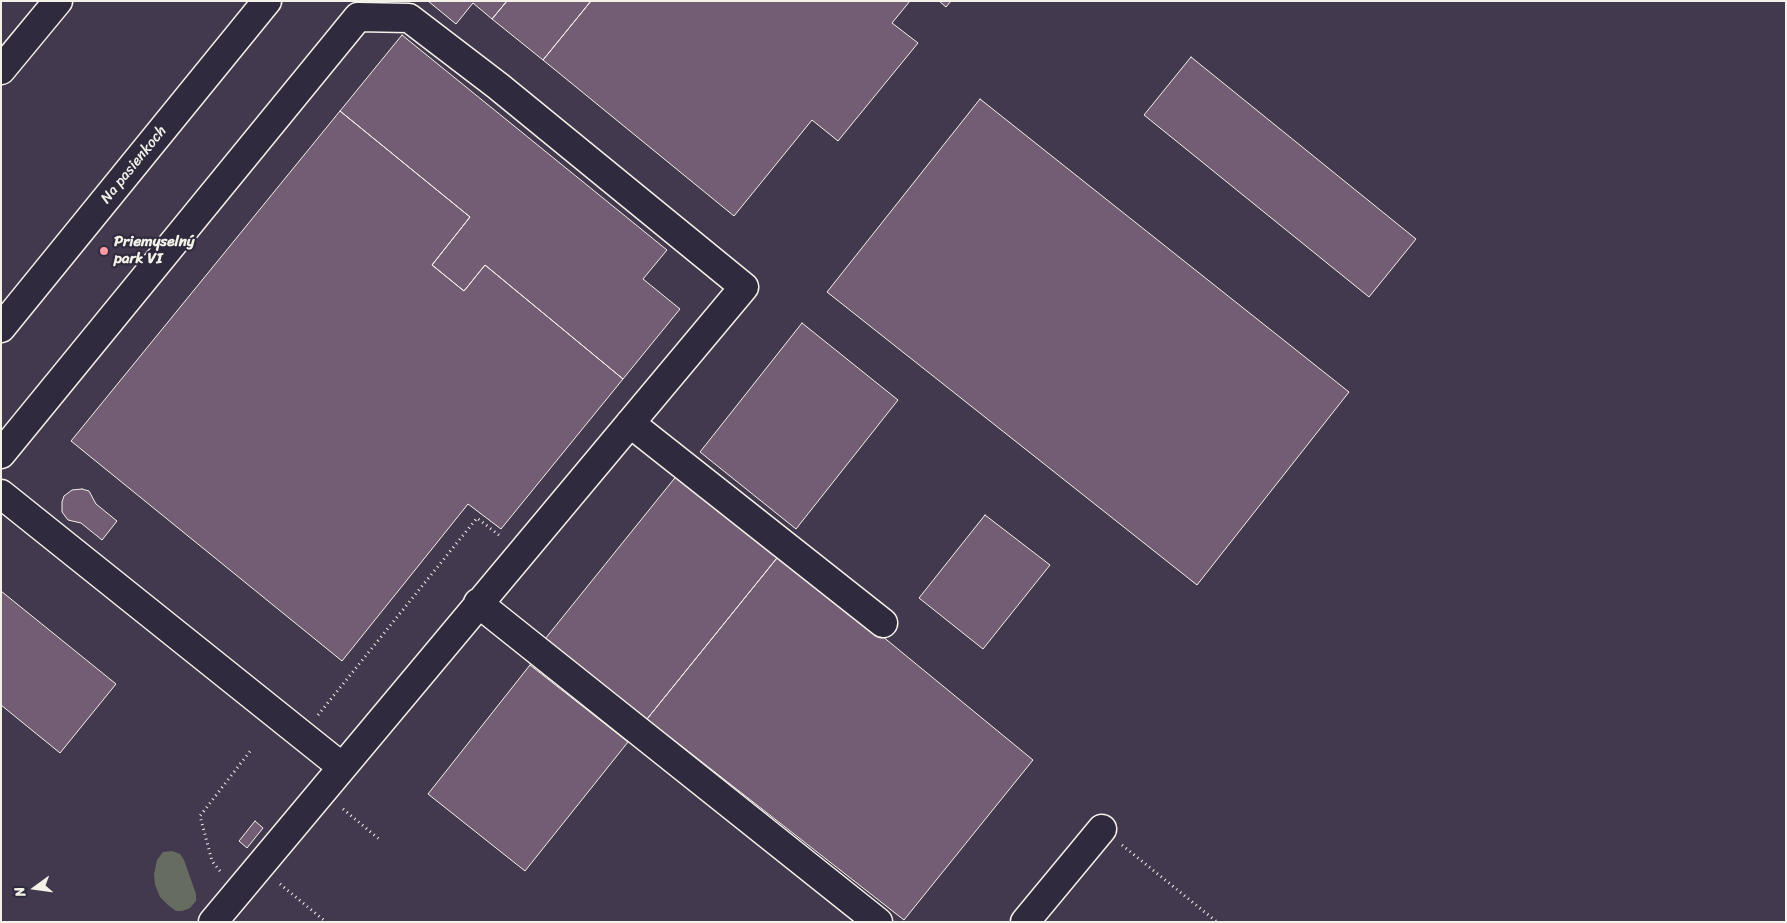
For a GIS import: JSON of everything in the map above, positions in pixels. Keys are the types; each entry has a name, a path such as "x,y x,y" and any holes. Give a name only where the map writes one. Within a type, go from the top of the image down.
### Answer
{"street":[{"path":"1,70 58,1"},
{"name":"Na pasienkoch","path":"1,328 267,1"},
{"path":"1,454 358,17 409,18 498,86 744,287 213,922"},
{"path":"630,422 883,623"},
{"path":"1,494 342,767"},
{"path":"478,604 878,922"},
{"path":"1024,922 1102,829"}],"path":[{"path":"302,735 477,518 521,553"},
{"path":"222,874 212,860 200,816 251,750"},
{"path":"1102,829 1217,922"},
{"path":"249,880 267,896 278,882 326,922"}],"shaded area":[{"path":"1,1 1786,1 1786,922 1,922"}],"green space":[{"path":"172,851 180,854 184,860 196,894 196,901 190,908 182,911 176,911 168,905 160,897 155,885 154,874 157,860 163,852"}],"building":[{"path":"428,1 507,1 492,19 473,3 456,24"},
{"path":"507,1 591,1 543,60 492,19"},
{"path":"591,1 910,1 892,23 918,43 838,141 812,120 734,216 543,60"},
{"path":"939,1 951,1 946,7"},
{"path":"402,35 667,250 643,279 680,309 623,379 485,265 464,291 432,265 470,217 340,111"},
{"path":"1191,57 1416,239 1369,297 1144,115"},
{"path":"980,99 1349,392 1197,585 827,292"},
{"path":"340,111 470,217 432,265 464,291 485,265 623,379 501,529 468,504 342,661 71,441"},
{"path":"802,323 898,400 796,529 700,452"},
{"path":"678,474 781,553 647,719 545,639"},
{"path":"82,489 89,491 96,504 117,521 102,540 81,523 68,520 62,512 64,496 72,490"},
{"path":"985,515 1050,565 983,649 919,598"},
{"path":"781,553 1033,760 904,920 647,719"},
{"path":"1,591 116,684 60,753 1,705"},
{"path":"530,665 628,742 525,871 428,794"},
{"path":"255,821 263,828 247,848 239,841"}],"place":[{"name":"Priemyselný park VI","path":"104,251"}]}
